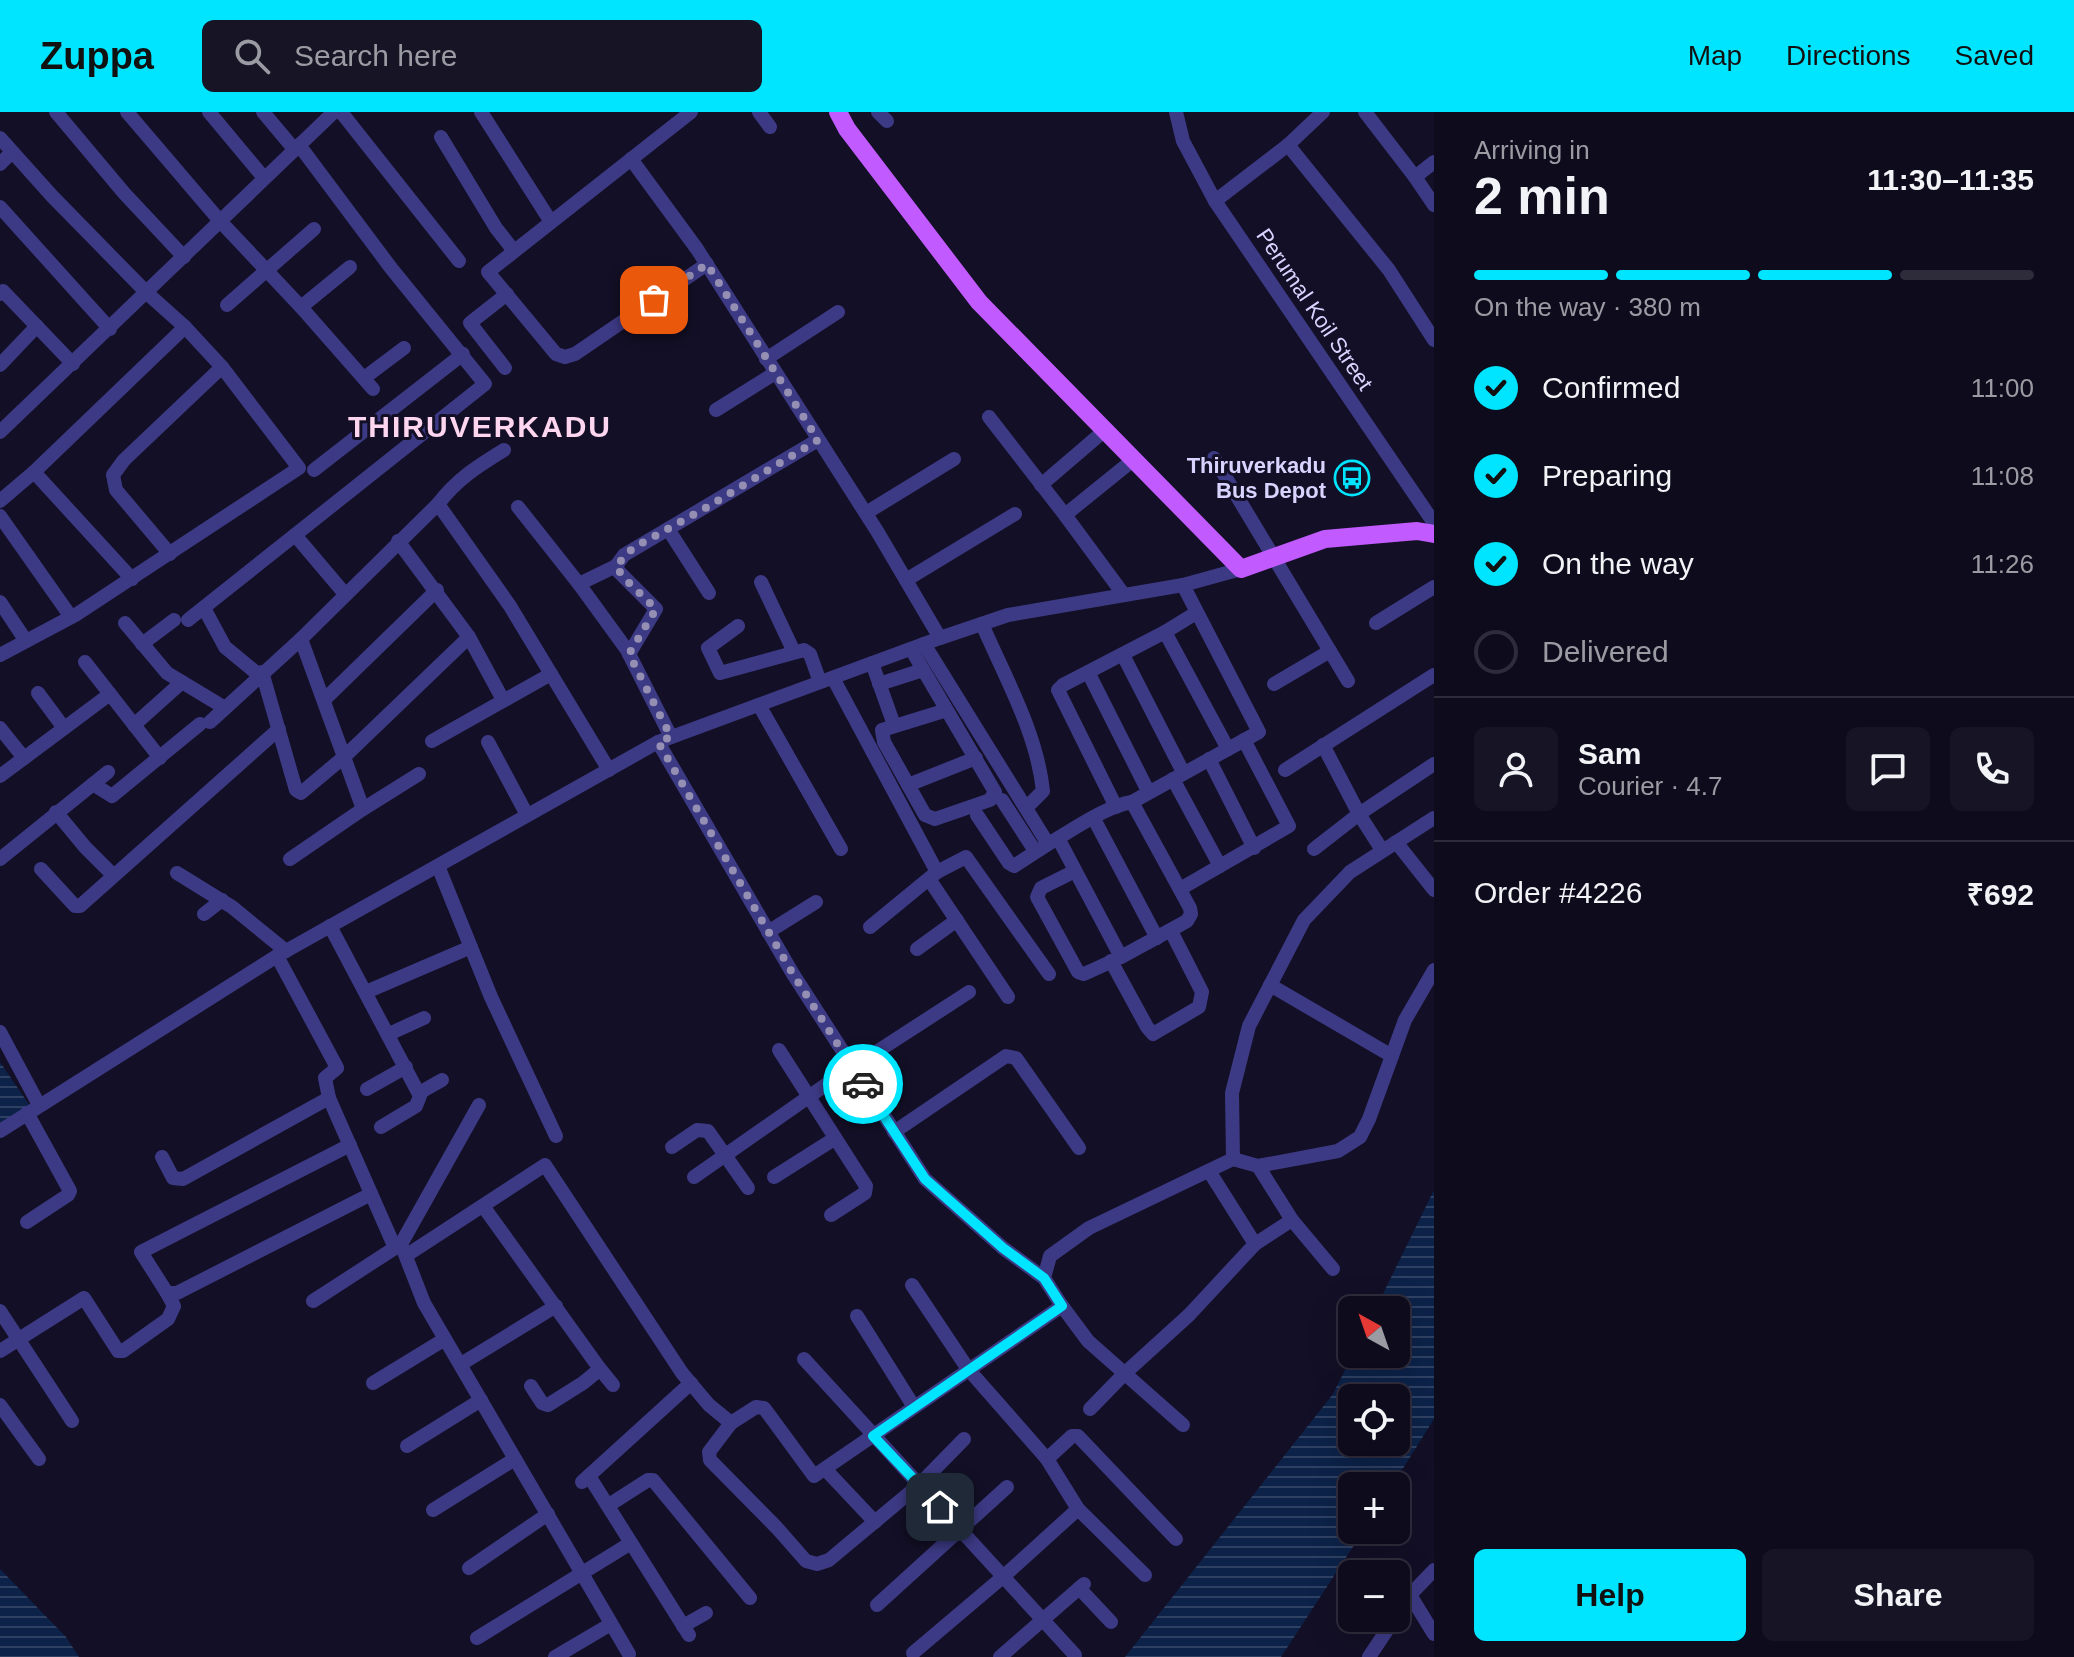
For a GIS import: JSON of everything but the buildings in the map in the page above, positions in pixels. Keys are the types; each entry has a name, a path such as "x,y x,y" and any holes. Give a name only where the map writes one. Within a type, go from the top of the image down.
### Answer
{"main road":[{"path":"841,114 847,129 979,302 1241,569 1325,539 1417,531 1434,534"}],"street":[{"path":"56,112 124,193 184,257"},
{"path":"127,112 220,221 369,384 404,348"},
{"path":"209,112 264,178"},
{"path":"142,644 204,608 485,386 463,354 297,147 263,112"},
{"path":"0,432 334,112"},
{"path":"341,112 459,261"},
{"path":"481,112 551,222"},
{"path":"691,112 488,272 556,354 565,357 575,354 707,264"},
{"path":"759,112 770,127"},
{"name":"Perumal Koil Street","path":"1176,112 1183,141 1215,201 1434,523"},
{"path":"1215,201 1288,145 1323,112"},
{"path":"1365,112 1434,205"},
{"path":"441,137 496,228 514,251"},
{"path":"0,138 222,367 299,468 132,579 71,617 0,655"},
{"path":"1288,145 1389,270 1434,340"},
{"path":"0,164 12,152"},
{"path":"631,159 707,264 866,513 940,638"},
{"path":"1415,177 1434,162"},
{"path":"0,207 110,329"},
{"path":"227,305 314,229"},
{"path":"301,307 350,267"},
{"path":"1,291 73,364"},
{"path":"505,368 470,323 507,294"},
{"path":"716,410 838,312"},
{"path":"0,365 37,326"},
{"path":"0,501 185,327"},
{"path":"314,470 463,354"},
{"path":"170,554 116,490 113,475 124,460 222,367"},
{"path":"989,417 1124,595"},
{"path":"1041,485 1104,431"},
{"path":"579,584 616,566 629,551 818,440"},
{"path":"93,784 112,796 225,708 301,639 438,504 451,486 504,450"},
{"path":"1214,458 1348,681"},
{"path":"866,513 954,459"},
{"path":"1065,515 1133,460"},
{"path":"34,472 132,579"},
{"path":"438,504 510,606 609,770"},
{"path":"518,507 629,654 664,740 768,932 925,1179 1003,1248 1044,1278 1088,1341 1183,1425"},
{"path":"906,580 1015,514"},
{"path":"0,516 71,617"},
{"path":"668,529 709,593"},
{"path":"295,535 345,594"},
{"path":"398,541 469,637 503,700"},
{"path":"616,566 656,609 629,654"},
{"path":"0,1131 281,954 664,740 1008,615 1183,585 1241,569"},
{"path":"761,582 794,652"},
{"path":"977,815 1014,866 1047,844 1116,807 1132,802 1259,732 1183,585"},
{"path":"1376,623 1434,587"},
{"path":"324,700 437,590"},
{"path":"0,602 26,641"},
{"path":"204,608 225,647 261,674 298,792 304,791 344,757 469,637"},
{"path":"1116,807 1058,690 1196,613"},
{"path":"125,623 167,673 225,708"},
{"path":"982,624 1032,740 1041,776 1043,791 1026,808"},
{"path":"738,626 708,648 721,674 794,652 809,652 957,920 1008,997"},
{"path":"1165,632 1228,749"},
{"path":"301,639 363,809"},
{"path":"918,646 1047,844"},
{"path":"918,646 923,670 976,758 995,792 990,800 935,819 925,815 882,736 882,730 947,710"},
{"path":"1274,684 1330,651"},
{"path":"1123,655 1220,866"},
{"path":"85,662 160,758"},
{"path":"872,663 894,725"},
{"path":"879,684 923,670"},
{"path":"1088,672 1148,791"},
{"path":"432,741 551,674"},
{"path":"1285,770 1434,675"},
{"path":"134,725 182,682"},
{"path":"38,693 64,728"},
{"path":"0,776 110,694"},
{"path":"759,705 841,849"},
{"path":"0,728 24,758"},
{"path":"41,869 77,907 84,904 279,729"},
{"path":"1180,889 1289,826 1244,740"},
{"path":"488,742 527,815"},
{"path":"1323,745 1359,814 1382,850"},
{"path":"908,785 976,758"},
{"path":"1209,759 1254,848"},
{"path":"1314,849 1359,814 1434,764"},
{"path":"0,859 108,772"},
{"path":"290,859 419,774"},
{"path":"1002,800 1075,871 1153,1034 1199,1007 1202,1002 1202,992 1171,931"},
{"path":"1075,871 1041,888 1037,897 1078,972 1084,974 1187,921 1191,914 1180,889 1132,802"},
{"path":"56,812 113,875"},
{"path":"1233,1159 1232,1093 1249,1026 1304,920 1350,872 1434,818"},
{"path":"1094,819 1157,938"},
{"path":"1396,842 1434,890"},
{"path":"870,927 933,875 966,857 1049,974"},
{"path":"438,866 556,1136"},
{"path":"177,873 222,900 262,930 281,954 337,1068 325,1078 329,1098 424,1303 629,1654"},
{"path":"204,914 222,900"},
{"path":"768,932 816,902"},
{"path":"917,949 957,920"},
{"path":"330,926 419,1093 416,1106 381,1127"},
{"path":"366,992 471,947"},
{"path":"1044,1278 1050,1256 1089,1228 1233,1159 1258,1166 1338,1151 1360,1137 1405,1020 1434,970"},
{"path":"1270,985 1392,1056"},
{"path":"694,1177 807,1098 969,992"},
{"path":"389,1034 424,1018"},
{"path":"0,1032 70,1191 27,1222"},
{"path":"779,1050 866,1190 831,1215"},
{"path":"894,1132 1006,1056 1012,1056 1079,1148"},
{"path":"367,1089 406,1067"},
{"path":"419,1093 442,1080"},
{"path":"162,1157 173,1178 183,1179 329,1098"},
{"path":"401,1249 479,1105"},
{"path":"672,1147 697,1130 708,1131 748,1188"},
{"path":"774,1177 834,1139"},
{"path":"0,1351 84,1298 118,1351 123,1351 171,1316 174,1306 141,1252 350,1145"},
{"path":"313,1301 401,1249 483,1206 545,1165 691,1383 709,1405 731,1423"},
{"path":"1258,1166 1292,1220 1333,1269"},
{"path":"1209,1171 1255,1244"},
{"path":"167,1293 177,1293 371,1194"},
{"path":"483,1206 613,1385"},
{"path":"1090,1409 1189,1315 1255,1244 1292,1220"},
{"path":"912,1285 968,1369 1047,1459 1078,1509 1145,1575"},
{"path":"461,1364 556,1306"},
{"path":"964,1439 920,1484 829,1560 817,1564 806,1561 710,1460 709,1452 731,1423 760,1406 814,1476 1062,1306"},
{"path":"0,1311 72,1421"},
{"path":"857,1316 914,1407"},
{"path":"373,1383 445,1339"},
{"path":"804,1359 1075,1655"},
{"path":"531,1386 542,1403 548,1405 600,1369"},
{"path":"691,1383 586,1479 609,1505 686,1630 706,1613"},
{"path":"407,1446 481,1400"},
{"path":"0,1405 39,1459"},
{"path":"1047,1459 1072,1436 1078,1436 1176,1539"},
{"path":"433,1510 515,1459"},
{"path":"825,1469 875,1522"},
{"path":"609,1505 648,1480 653,1480 750,1598"},
{"path":"877,1605 1007,1487"},
{"path":"913,1653 1078,1509"},
{"path":"469,1568 548,1514"},
{"path":"477,1638 626,1546"},
{"path":"1434,1570 1410,1595 1434,1634"},
{"path":"1007,1655 1081,1586 1111,1622"},
{"path":"555,1657 611,1624"},
{"path":"1369,1657 1386,1632"}],"water":[{"path":"0,1062 30,1106 0,1125"},
{"path":"1434,1190 1434,1419 1401,1472 1338,1472 1338,1544 1355,1544 1344,1560 1338,1560 1338,1570 1281,1657 1125,1657 1333,1394 1346,1368 1410,1368 1410,1296 1382,1296"},
{"path":"0,1569 66,1637 79,1657 0,1657"}],"way so far":[{"path":"654,300 707,264 818,440 633,548 616,566 656,609 629,654 671,737 658,742 793,974 863,1084"}],"place":[{"name":"Thiruverkadu Bus Depot","path":"1352,478"}],"district":[{"name":"THIRUVERKADU","path":"480,427"}],"route":[{"path":"863,1084 925,1179 1003,1248 1044,1278 1062,1306 873,1436 940,1507"}]}
